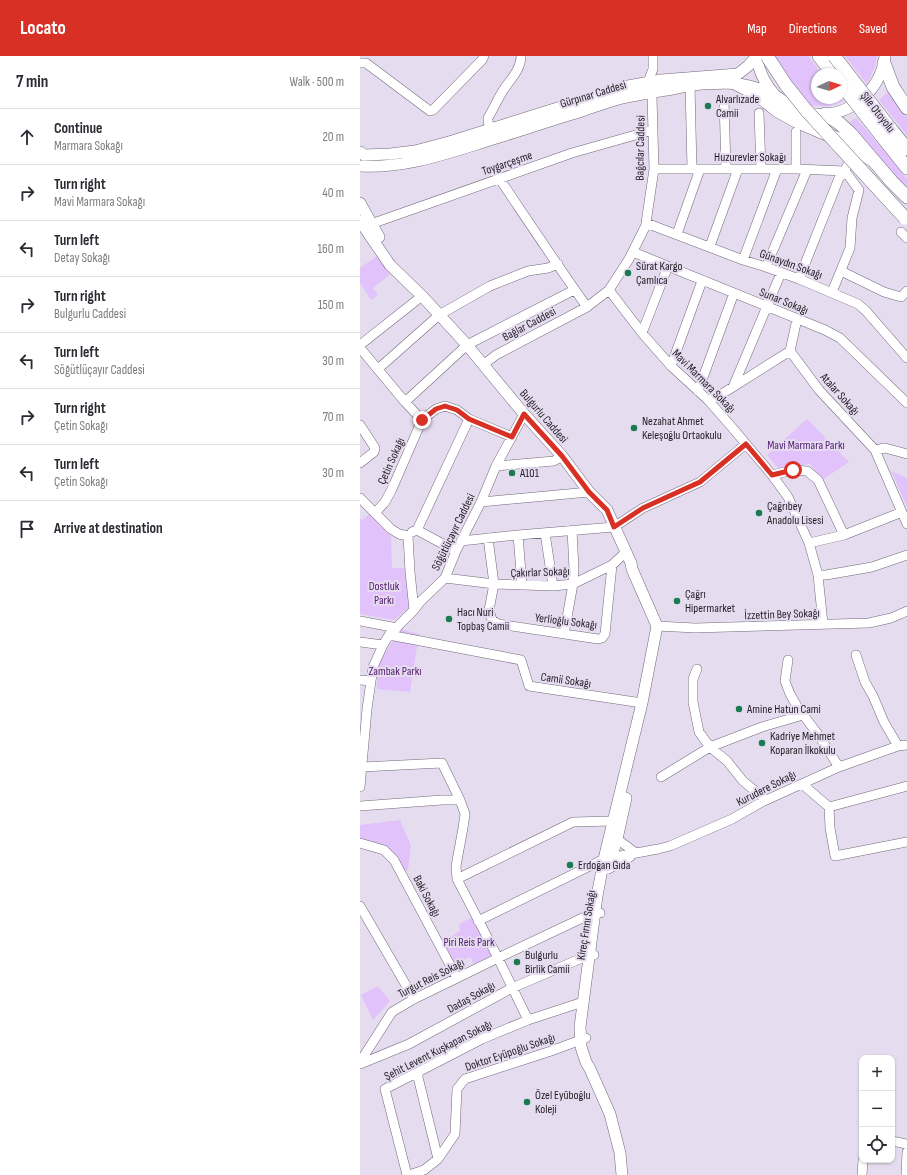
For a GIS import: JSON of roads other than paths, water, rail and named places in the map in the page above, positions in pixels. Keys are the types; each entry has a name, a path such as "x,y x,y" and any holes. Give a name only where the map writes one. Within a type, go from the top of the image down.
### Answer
{"highway":[{"path":"760,56 905,227"},
{"path":"819,56 828,68"},
{"name":"Şile Otoyolu","path":"834,56 885,131 907,168"},
{"path":"884,60 893,87 907,108"},
{"path":"735,83 756,94 778,111 815,130 845,142 852,148 873,160"},
{"name":"Şile Otoyolu","path":"847,90 885,131 907,149"},
{"path":"825,114 839,123 851,134 892,182 907,197"}],"main road":[{"name":"Gürpınar Caddesi","path":"362,168 388,166 417,161 454,152 621,98 647,88 661,80 738,74 760,56"},
{"path":"760,56 758,67 768,88 776,96"},
{"name":"Gürpınar Caddesi","path":"360,152 364,155 415,151 449,142 628,86 647,88 735,83 753,86 776,96 788,106 802,112 815,114 840,112 855,105 872,89 879,77 884,60"},
{"path":"892,182 907,201"},
{"name":"Bulgurlu Caddesi","path":"360,203 366,222 390,265 439,314 524,414 562,456 589,492 607,510 631,563 632,569 660,626"},
{"name":"Kireç Fırını Sokağı","path":"622,1175 620,1153 610,1114 586,1062 581,1047 586,1018 598,912 608,862 613,821 660,626"},
{"name":"Kireç Fırını Sokağı","path":"608,862 617,839 660,626"},
{"name":"Kireç Fırını Sokağı","path":"583,1039 580,1027 592,955"}],"street":[{"path":"360,63 366,63 430,111 433,110 482,60 484,56"},
{"path":"490,129 488,118 521,63 521,56"},
{"path":"647,88 653,69 653,56"},
{"path":"653,69 661,80"},
{"path":"676,234 696,169 690,85"},
{"name":"Bağcılar Caddesi","path":"587,307 609,290 633,252 646,223 654,169 652,96 647,88"},
{"path":"724,100 726,169"},
{"path":"758,113 761,169"},
{"name":"Toygarçeşme","path":"366,222 572,153 653,130"},
{"path":"799,279 839,178 845,171 848,164 815,130"},
{"path":"796,132 796,169"},
{"name":"Huzurevler Sokağı","path":"654,169 796,169 845,171"},
{"path":"710,246 738,169"},
{"path":"742,260 777,169"},
{"path":"766,267 807,170"},
{"path":"832,292 850,248 852,218 859,190 845,171"},
{"path":"499,178 587,307"},
{"name":"Günaydın Sokağı","path":"646,223 710,246 742,260 799,279 858,304 866,311 907,358"},
{"name":"Sunar Sokağı","path":"633,252 825,330 840,338 907,403"},
{"path":"378,369 439,314 490,286 528,271 548,268 558,264"},
{"path":"642,333 668,266"},
{"path":"841,271 884,292 901,296 907,291"},
{"path":"733,387 781,273"},
{"path":"671,366 702,281"},
{"path":"405,402 467,346 574,290"},
{"name":"Mavi Marmara Sokağı","path":"609,290 642,333 671,366 698,391 712,399 788,497 809,543 818,575 822,624"},
{"path":"698,391 734,293"},
{"path":"422,296 360,347 405,402 422,420 436,409 445,406 457,410 469,419 512,437"},
{"name":"Bağlar Caddesi","path":"483,364 502,352 587,307"},
{"path":"712,399 790,351 797,319"},
{"name":"Atalar Sokağı","path":"790,351 819,390 875,450 907,524"},
{"name":"Söğütlüçayır Caddesi","path":"360,782 362,767 363,708 371,681 373,667 389,635 445,578 496,466 524,414"},
{"path":"360,498 391,529 399,534 408,536 417,530 469,419"},
{"name":"Çetin Sokağı","path":"375,513 385,502 392,489 422,420"},
{"path":"360,425 375,448 374,452 360,463"},
{"path":"461,541 614,527 643,508 700,482 746,444"},
{"path":"875,450 884,448 907,454"},
{"path":"496,466 554,460 562,456"},
{"path":"772,475 793,470 807,471 818,480 844,535"},
{"path":"480,502 589,492"},
{"path":"809,543 844,535 902,512"},
{"path":"417,530 456,552"},
{"path":"564,634 573,584 574,569 572,530"},
{"path":"545,533 553,586"},
{"path":"518,535 522,585"},
{"path":"408,536 414,610"},
{"path":"488,538 494,584"},
{"name":"Çakırlar Sokağı","path":"445,578 494,584 553,586 573,584 612,565 626,552"},
{"path":"818,575 872,567 907,555"},
{"name":"Yerlioğlu Sokağı","path":"494,584 489,610 492,620 498,624 602,638 605,634 612,565"},
{"name":"İzzettin Bey Sokağı","path":"660,626 695,628 869,623 891,618 907,611"},
{"path":"360,621 397,628"},
{"name":"Camii Sokağı","path":"389,635 521,660 529,686 642,703"},
{"path":"360,642 383,645"},
{"path":"856,655 865,682 884,722 902,745"},
{"path":"788,660 785,681 790,694 839,767"},
{"path":"697,669 693,679 693,702 699,732 710,747 727,761 743,781 766,800"},
{"path":"360,680 371,681"},
{"path":"661,777 710,747 762,727 803,715"},
{"name":"Kurudere Sokağı","path":"478,921 608,862 636,853 658,849 677,843 732,819 766,800 839,767 902,745"},
{"path":"362,767 442,763 465,814 456,866 457,879 528,1020"},
{"path":"802,784 829,807 834,856 907,842"},
{"path":"829,807 907,786"},
{"path":"360,806 460,800"},
{"path":"457,879 573,822 613,821"},
{"path":"617,839 636,853"},
{"name":"Baki Sokağı","path":"360,843 384,850 394,860 457,978"},
{"path":"360,906 414,999"},
{"name":"Turgut Reis Sokağı","path":"360,1063 392,1012 414,999 498,958 598,912"},
{"name":"Dadaş Sokağı","path":"360,1063 409,1044 512,988 592,955"},
{"name":"Şehit Levent Kuşkapan Sokağı","path":"408,1175 385,1089 482,1039 528,1020 583,1002"},
{"name":"Doktor Eyüpoğlu Sokağı","path":"408,1175 424,1170 438,1159 455,1134 457,1089 465,1079 583,1039"},
{"path":"417,1073 438,1159"},
{"path":"895,1142 907,1144"},
{"path":"906,1175 907,1152"},
{"path":"862,1175 863,1163"}],"place":[{"name":"Alvarlızade Camii","path":"708,106"},
{"name":"Sürat Kargo Çamlıca","path":"628,273"},
{"name":"Nezahat Ahmet Keleşoğlu Ortaokulu","path":"634,428"},
{"name":"A101","path":"512,473"},
{"name":"Çağrıbey Anadolu Lisesi","path":"759,513"},
{"name":"Çağrı Hipermarket","path":"677,601"},
{"name":"Hacı Nuri Topbaş Camii","path":"449,619"},
{"name":"Amine Hatun Cami","path":"739,709"},
{"name":"Kadriye Mehmet Koparan İlkokulu","path":"762,743"},
{"name":"Erdoğan Gıda","path":"570,865"},
{"name":"Bulgurlu Birlik Camii","path":"517,962"},
{"name":"Özel Eyüboğlu Koleji","path":"527,1102"}],"park label":[{"name":"Mavi Marmara Parkı","path":"806,445"},
{"name":"Dostluk Parkı","path":"384,593"},
{"name":"Zambak Parkı","path":"395,671"},
{"name":"Piri Reis Park","path":"469,942"}]}
